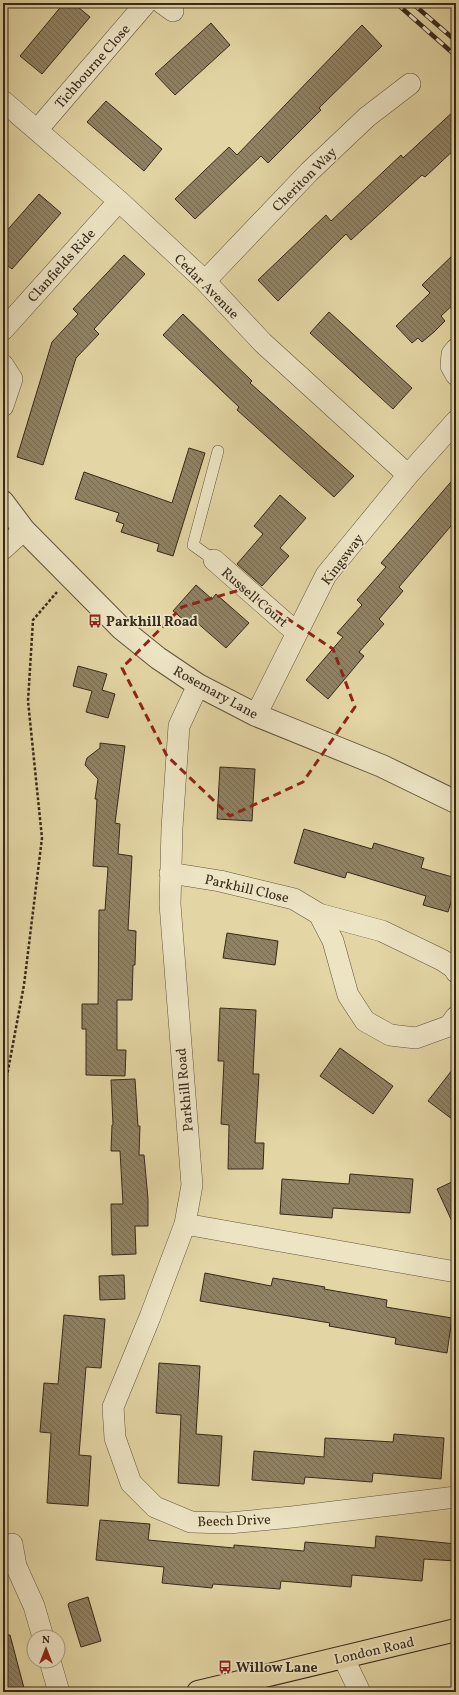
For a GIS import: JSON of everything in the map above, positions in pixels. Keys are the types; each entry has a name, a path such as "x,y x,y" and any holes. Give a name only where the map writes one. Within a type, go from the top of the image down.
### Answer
{"main road":[{"name":"London Road","path":"198,1692 456,1630"}],"street":[{"name":"Tichbourne Close","path":"38,130 146,3"},
{"name":"Cheriton Way","path":"205,281 310,172 355,128 410,84"},
{"name":"Cedar Avenue","path":"3,101 119,201 205,281 263,343 408,475"},
{"name":"Clanfields Ride","path":"3,330 119,201"},
{"path":"456,349 452,354 451,366 456,375"},
{"path":"3,366 12,379 3,406"},
{"name":"Kingsway","path":"256,715 326,575 408,475 456,422"},
{"name":"Rosemary Lane","path":"3,502 24,530 122,629 158,658 198,685 256,715 382,766 456,802"},
{"path":"3,549 24,530"},
{"name":"Russell Court","path":"214,560 297,633"},
{"name":"Parkhill Road","path":"185,1224 192,1185 170,904 170,873 179,726 198,685"},
{"name":"Parkhill Close","path":"170,873 220,881 294,898 319,914 382,931 442,960 454,968 456,972"},
{"name":"Parkhill Close","path":"319,914 333,940 348,995 365,1021 390,1035 416,1038 449,1026 456,1017"},
{"path":"185,1224 456,1272"},
{"name":"Beech Drive","path":"185,1224 148,1323 113,1408 115,1438 131,1483 155,1507 191,1522 229,1523 292,1517 456,1497"},
{"path":"12,1544 16,1566 34,1606 41,1629"},
{"path":"343,1657 360,1692"},
{"path":"52,1669 59,1692"}],"lane":[{"path":"214,560 194,545 218,451"}],"path":[{"path":"3,1097 24,985 42,838 28,701 33,620 57,591"}],"highlighted area":[{"path":"243,589 333,649 355,707 303,782 230,816 167,756 122,668 182,607"}],"building":[{"path":"64,3 73,3 90,17 42,74 20,56"},
{"path":"211,23 230,45 175,95 155,74"},
{"path":"362,25 382,46 319,108 321,110 268,163 261,156 195,219 175,199 229,147 237,155"},
{"path":"106,101 162,149 144,171 87,122"},
{"path":"456,109 456,148 425,177 422,175 351,240 346,234 278,301 258,280 326,215 331,221 401,155 403,158"},
{"path":"39,194 61,213 12,269 3,262 3,235"},
{"path":"456,252 456,302 441,316 445,321 434,332 422,342 418,338 412,343 396,326 430,293 422,285"},
{"path":"124,255 145,274 94,329 99,334 76,358 43,465 17,457 52,342 78,314 73,309"},
{"path":"329,312 412,388 393,409 310,333"},
{"path":"183,314 252,381 250,383 354,476 334,497 237,410 239,407 163,335"},
{"path":"189,448 205,453 173,556 157,551 159,544 121,532 124,524 116,521 119,513 75,499 84,472 172,503"},
{"path":"456,476 456,520 399,587 403,591 379,619 384,624 359,652 364,656 328,699 306,680 343,637 337,633 362,605 357,600 386,567 381,563"},
{"path":"280,495 306,518 280,548 289,556 262,586 237,564 263,534 254,526"},
{"path":"196,585 212,599 216,594 249,623 226,648 194,620 190,625 173,611"},
{"path":"78,666 107,674 102,690 115,694 108,718 86,712 92,691 73,686"},
{"path":"100,743 125,746 115,823 120,824 118,854 132,856 128,930 136,931 132,1000 117,1000 117,1050 126,1050 125,1076 86,1075 86,1029 82,1029 82,1004 98,1004 99,910 105,910 108,867 93,866 97,799 95,799 98,779 85,765 87,758 100,748"},
{"path":"220,767 255,769 252,821 217,819"},
{"path":"304,829 372,849 374,843 424,858 421,868 456,878 456,886 448,912 423,905 426,896 347,872 345,878 294,863"},
{"path":"227,933 278,941 275,965 223,958"},
{"path":"220,1008 256,1010 253,1074 259,1074 255,1143 264,1143 263,1169 228,1169 229,1125 221,1124 224,1061 218,1061"},
{"path":"340,1048 393,1086 373,1114 320,1076"},
{"path":"456,1065 456,1122 428,1101"},
{"path":"135,1079 138,1126 140,1126 139,1155 144,1155 148,1199 148,1226 135,1226 136,1254 112,1255 111,1204 123,1204 120,1151 111,1151 113,1125 111,1080"},
{"path":"350,1174 413,1179 410,1213 333,1208 332,1218 280,1214 282,1179 349,1184"},
{"path":"456,1180 456,1230 437,1189"},
{"path":"205,1273 271,1286 273,1278 325,1287 324,1289 387,1300 386,1307 452,1318 447,1353 395,1344 396,1338 329,1326 330,1323 200,1301"},
{"path":"124,1275 125,1299 100,1300 99,1276"},
{"path":"64,1315 105,1319 101,1368 86,1367 79,1455 91,1456 88,1506 47,1503 51,1433 40,1432 44,1383 58,1384"},
{"path":"159,1363 200,1366 196,1434 222,1436 219,1486 178,1483 181,1415 156,1413"},
{"path":"394,1434 444,1438 441,1479 373,1473 372,1482 305,1477 304,1484 252,1480 254,1451 324,1457 325,1438 393,1442"},
{"path":"100,1520 150,1524 148,1540 234,1548 234,1545 304,1551 305,1542 375,1548 376,1536 456,1544 456,1561 424,1559 422,1581 352,1575 351,1587 281,1581 280,1589 213,1584 212,1588 162,1583 164,1567 96,1560"},
{"path":"88,1597 101,1641 81,1647 68,1605 69,1603"},
{"path":"3,1635 10,1635 24,1688 8,1692 3,1692"}],"railway":[{"path":"396,3 456,56"},
{"path":"412,3 456,41"}],"place":[{"name":"Parkhill Road","path":"95,621"},
{"name":"Willow Lane","path":"225,1667"}]}
